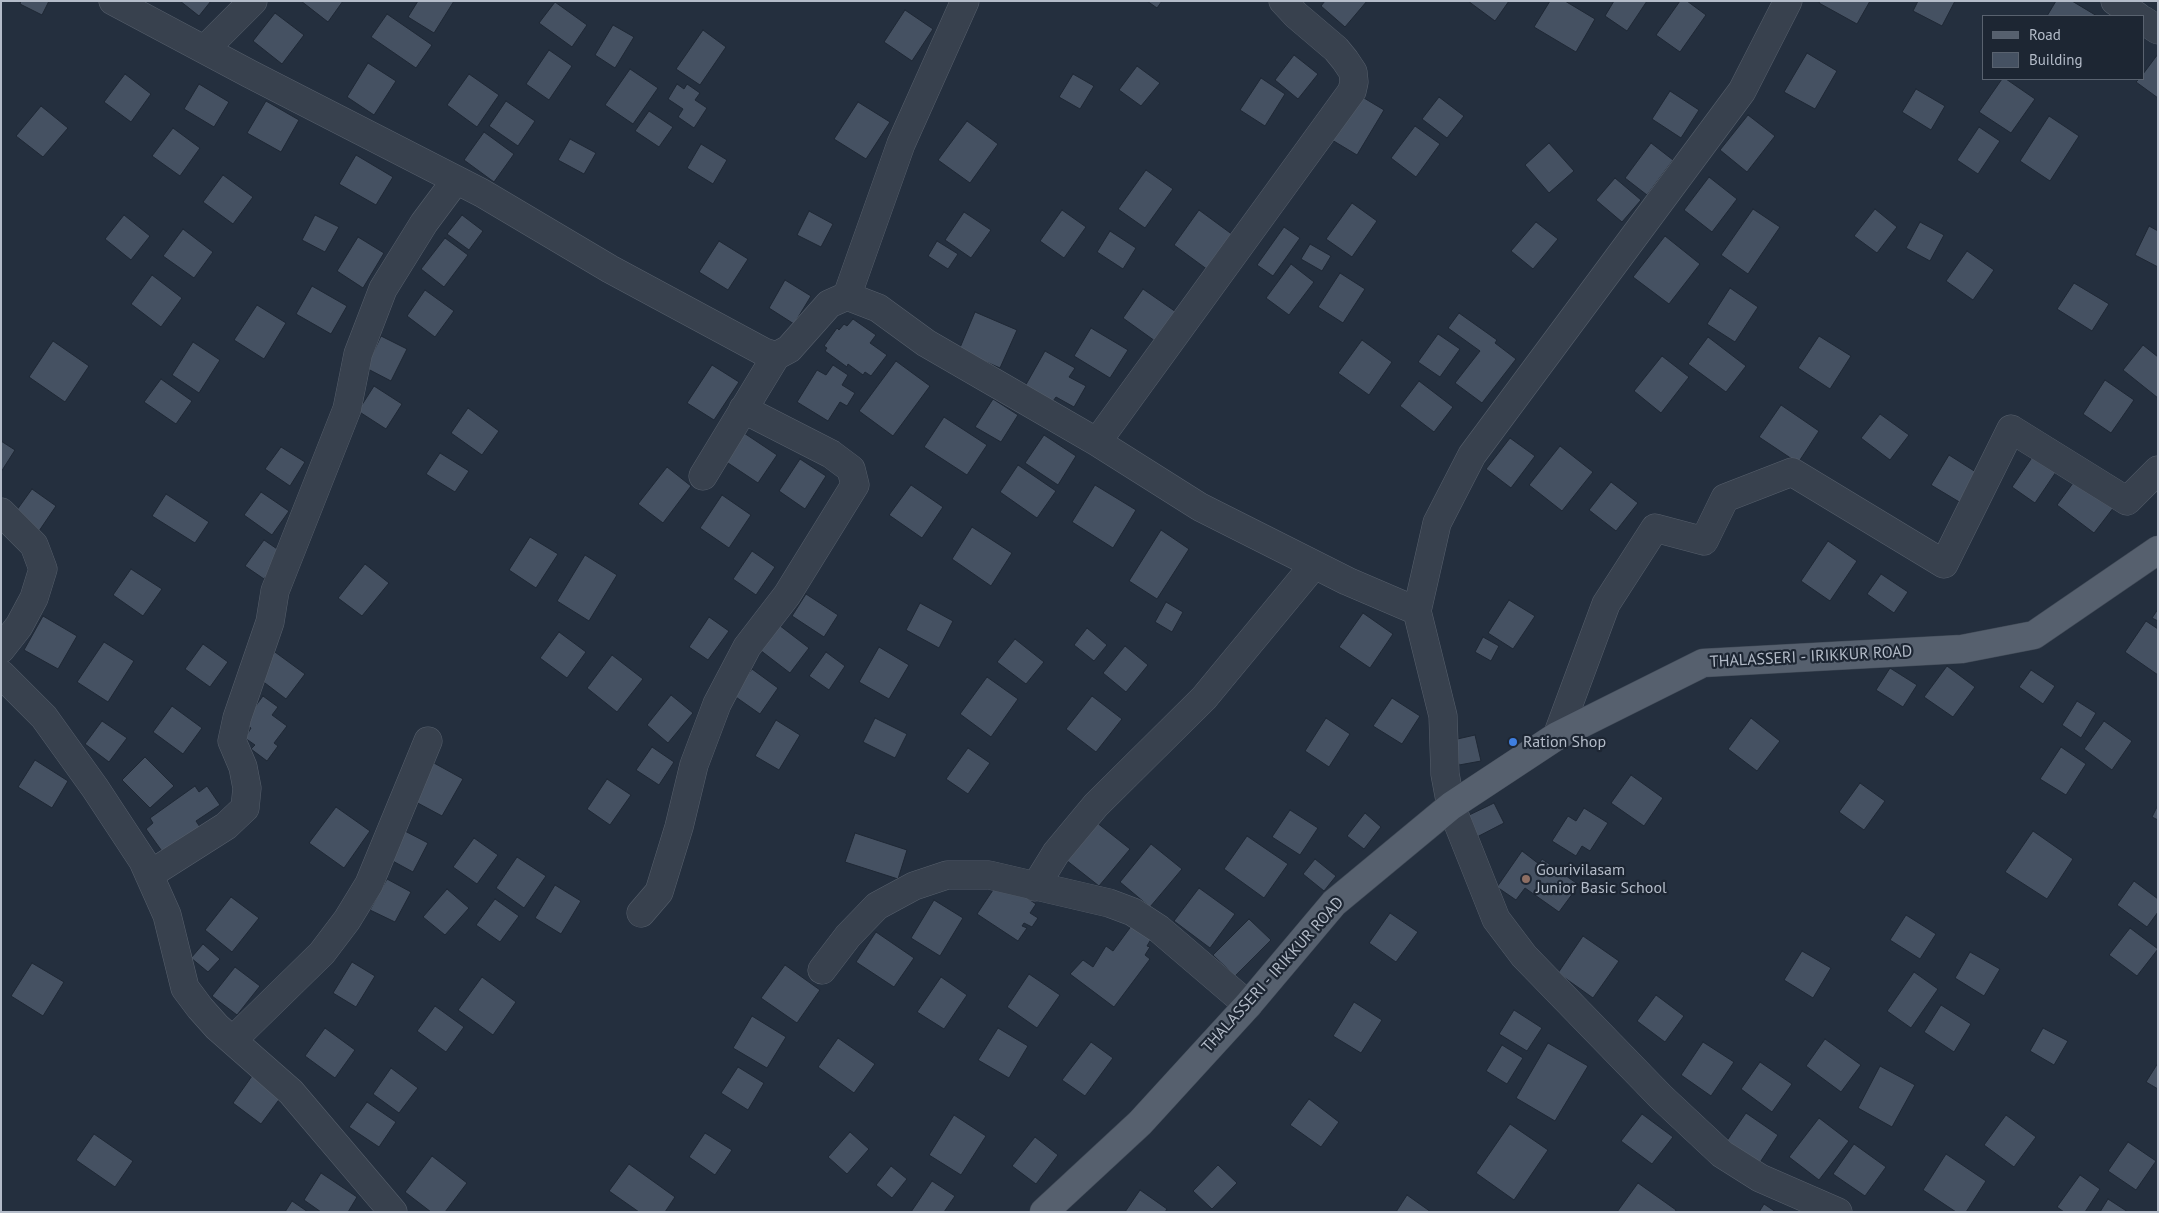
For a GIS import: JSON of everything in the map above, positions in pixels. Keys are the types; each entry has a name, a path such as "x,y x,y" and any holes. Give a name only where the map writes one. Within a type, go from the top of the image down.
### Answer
{"main road":[{"name":"THALASSERI - IRIKKUR ROAD","path":"1044,1212 1140,1123 1248,1005 1334,903 1451,806 1557,736 1703,663 1962,649 2034,635 2158,550"}],"street":[{"path":"114,1 250,74 456,180 610,269 764,352 776,356"},
{"path":"205,49 253,1"},
{"path":"703,476 776,356 795,344 830,304 847,296 901,144 965,1"},
{"path":"1097,442 1352,91 1354,82 1353,72 1336,48 1296,15 1283,1"},
{"path":"1788,1 1742,91 1472,455 1437,523 1417,611 1442,716 1445,774 1451,806 1496,919 1524,956 1661,1097 1722,1154 1760,1178 1838,1212"},
{"path":"2115,1 2136,15"},
{"path":"2144,21 2158,30"},
{"path":"149,875 226,826 245,808 247,788 243,767 232,741 237,718 270,622 275,591 347,409 358,354 383,289 424,223 456,180"},
{"path":"847,296 878,308 926,343 1097,442 1200,507 1314,565 1417,611"},
{"path":"642,913 659,892 679,827 694,765 717,704 747,647 787,594 855,485 851,469 831,454 743,408"},
{"path":"1557,736 1606,604 1655,528 1704,541 1725,498 1792,472 1944,564 2011,429 2127,501 2158,470"},
{"path":"1,512 34,545 43,569 34,598 19,626 1,649"},
{"path":"1035,887 1056,853 1096,805 1204,698 1314,565"},
{"path":"1,674 44,717 95,788 143,861 167,915 185,988 200,1008 291,1092 393,1212"},
{"path":"233,1040 322,953 347,920 369,884 428,741"},
{"path":"822,970 848,936 877,906 914,886 947,874 989,875 1109,903 1132,912 1159,929 1248,1005"}],"building":[{"path":"21,1 49,1 42,15 20,4"},
{"path":"180,1 211,1 199,16"},
{"path":"301,1 343,1 328,22"},
{"path":"418,1 454,1 434,33 408,17"},
{"path":"1147,1 1162,1 1157,8"},
{"path":"1325,1 1367,1 1345,27 1321,6"},
{"path":"1468,1 1509,1 1495,21"},
{"path":"1550,1 1565,1 1595,19 1576,52 1534,27"},
{"path":"1614,1 1647,1 1627,31 1605,16"},
{"path":"1680,1 1687,1 1706,15 1680,52 1656,35"},
{"path":"1820,1 1870,1 1857,24 1819,3"},
{"path":"1918,1 1955,1 1942,26 1913,11"},
{"path":"2056,1 2072,1 2095,15 2048,15"},
{"path":"555,2 587,25 572,47 539,23"},
{"path":"905,10 933,29 912,61 884,42"},
{"path":"275,13 304,35 282,64 253,41"},
{"path":"387,14 432,45 416,68 371,37"},
{"path":"613,25 634,37 615,68 595,55"},
{"path":"703,30 726,47 700,85 676,69"},
{"path":"549,50 572,66 549,100 526,84"},
{"path":"1807,53 1837,71 1815,109 1784,92"},
{"path":"2158,54 2158,98 2136,82 2144,80 2144,73"},
{"path":"1294,55 1318,74 1298,99 1275,80"},
{"path":"368,63 396,81 374,115 347,97"},
{"path":"1137,66 1160,83 1141,106 1119,90"},
{"path":"630,69 658,88 633,124 605,105"},
{"path":"125,74 151,94 131,122 104,102"},
{"path":"469,74 499,95 477,127 447,105"},
{"path":"1073,74 1094,86 1080,109 1059,97"},
{"path":"1261,78 1285,94 1265,126 1240,110"},
{"path":"2001,80 2007,80 2035,99 2011,133 1979,112"},
{"path":"199,84 229,102 214,127 184,109"},
{"path":"677,84 684,89 687,84 700,93 695,100 707,108 694,128 678,117 683,109 668,99"},
{"path":"1916,89 1945,106 1931,130 1902,112"},
{"path":"1670,91 1699,110 1681,138 1652,119"},
{"path":"1359,95 1384,110 1357,155 1332,140"},
{"path":"1439,97 1464,116 1447,138 1422,119"},
{"path":"266,101 299,120 281,152 247,133"},
{"path":"506,101 535,121 518,146 489,126"},
{"path":"858,102 890,122 866,159 834,139"},
{"path":"41,106 68,128 43,157 16,136"},
{"path":"649,111 673,127 659,147 635,131"},
{"path":"1748,115 1775,136 1747,172 1720,150"},
{"path":"2049,116 2079,136 2050,181 2020,161"},
{"path":"967,121 998,144 970,183 938,160"},
{"path":"1415,126 1440,144 1416,177 1391,158"},
{"path":"1979,127 2000,141 1978,174 1957,160"},
{"path":"173,128 200,148 180,176 152,156"},
{"path":"484,132 514,154 494,182 464,160"},
{"path":"570,139 596,153 584,174 558,160"},
{"path":"1549,143 1574,171 1549,193 1525,165"},
{"path":"1651,143 1673,160 1647,195 1625,178"},
{"path":"701,144 727,160 713,184 687,168"},
{"path":"356,155 393,177 376,205 339,184"},
{"path":"1146,170 1173,189 1145,228 1118,209"},
{"path":"223,175 253,197 233,224 203,202"},
{"path":"1709,177 1737,199 1712,232 1684,210"},
{"path":"1615,178 1641,200 1622,222 1596,200"},
{"path":"1352,203 1377,221 1352,257 1326,239"},
{"path":"1753,209 1780,227 1748,274 1721,255"},
{"path":"1875,209 1897,227 1877,253 1854,236"},
{"path":"1062,210 1086,227 1064,258 1040,241"},
{"path":"1199,210 1233,235 1208,270 1174,245"},
{"path":"809,211 833,224 821,247 797,235"},
{"path":"964,212 991,230 971,258 945,240"},
{"path":"124,215 150,236 131,260 105,239"},
{"path":"315,215 339,227 325,252 302,240"},
{"path":"462,215 483,231 469,250 447,234"},
{"path":"1536,222 1558,239 1533,269 1511,251"},
{"path":"1920,222 1944,235 1930,261 1906,248"},
{"path":"2149,226 2158,231 2158,267 2135,255"},
{"path":"1284,227 1300,238 1273,276 1257,265"},
{"path":"183,229 213,252 194,278 163,256"},
{"path":"1110,231 1136,248 1123,269 1097,252"},
{"path":"1665,236 1700,264 1669,304 1633,277"},
{"path":"358,237 384,253 363,288 337,271"},
{"path":"445,238 468,255 444,287 421,269"},
{"path":"719,241 748,259 728,290 699,272"},
{"path":"937,241 958,254 948,269 928,256"},
{"path":"1310,244 1331,256 1322,271 1301,259"},
{"path":"1967,251 1994,270 1973,300 1946,281"},
{"path":"1291,264 1314,282 1289,315 1266,298"},
{"path":"1340,273 1365,289 1343,323 1318,307"},
{"path":"152,275 182,298 161,327 131,304"},
{"path":"785,280 811,296 794,324 769,308"},
{"path":"2074,283 2109,304 2092,331 2057,309"},
{"path":"312,286 347,306 331,334 296,314"},
{"path":"1730,288 1758,307 1735,342 1707,324"},
{"path":"1143,289 1176,312 1155,341 1123,318"},
{"path":"425,290 454,311 435,337 407,316"},
{"path":"257,305 286,323 264,359 234,340"},
{"path":"975,312 1017,330 1000,368 959,350"},
{"path":"1459,313 1497,340 1495,343 1516,359 1482,403 1455,383 1480,351 1448,328"},
{"path":"853,319 876,335 870,343 887,355 871,376 865,372 863,375 848,364 847,367 825,351 827,348 824,346 837,328 839,330 844,324 847,326"},
{"path":"1091,328 1128,350 1110,378 1074,356"},
{"path":"1438,334 1460,349 1440,377 1418,362"},
{"path":"381,336 407,349 391,381 366,368"},
{"path":"1819,336 1851,356 1830,389 1798,368"},
{"path":"1708,337 1746,366 1726,392 1688,364"},
{"path":"1362,340 1392,362 1369,395 1338,373"},
{"path":"53,341 89,366 65,402 29,377"},
{"path":"193,342 220,360 199,393 172,375"},
{"path":"2143,345 2158,357 2158,398 2123,370"},
{"path":"1045,351 1075,368 1069,377 1086,386 1074,407 1056,397 1051,404 1024,388"},
{"path":"1662,356 1689,377 1661,413 1634,391"},
{"path":"896,361 930,386 893,436 859,411"},
{"path":"712,365 739,382 714,420 687,403"},
{"path":"833,365 848,375 842,385 855,393 847,406 840,402 828,421 797,402 817,370 826,375"},
{"path":"161,379 192,401 176,424 144,402"},
{"path":"2105,380 2134,400 2111,433 2083,414"},
{"path":"1419,381 1453,407 1434,432 1400,406"},
{"path":"374,386 402,404 386,429 358,411"},
{"path":"993,399 1018,415 1001,442 975,427"},
{"path":"1781,405 1819,431 1798,463 1759,437"},
{"path":"468,408 499,431 482,455 451,433"},
{"path":"1880,414 1909,435 1890,460 1861,438"},
{"path":"944,417 987,445 967,475 924,447"},
{"path":"744,433 777,455 758,483 725,461"},
{"path":"1044,435 1076,456 1058,485 1025,463"},
{"path":"1510,438 1535,456 1511,488 1486,469"},
{"path":"1,441 15,450 1,472"},
{"path":"1560,446 1593,472 1562,511 1529,485"},
{"path":"281,447 305,462 290,486 265,469"},
{"path":"440,453 469,471 455,492 426,474"},
{"path":"1949,455 1979,474 1961,503 1931,485"},
{"path":"2033,456 2056,472 2035,503 2012,487"},
{"path":"800,459 826,476 805,509 779,491"},
{"path":"1018,465 1056,491 1037,518 1000,492"},
{"path":"667,467 691,486 663,523 638,504"},
{"path":"2076,479 2114,507 2094,533 2057,505"},
{"path":"1611,482 1638,503 1616,531 1589,510"},
{"path":"911,485 943,507 922,538 889,515"},
{"path":"1095,485 1136,510 1113,548 1072,522"},
{"path":"32,489 56,506 39,531 14,514"},
{"path":"261,492 289,511 272,535 244,515"},
{"path":"166,494 209,522 195,543 152,516"},
{"path":"722,495 751,515 729,548 700,528"},
{"path":"972,527 1012,553 991,586 952,559"},
{"path":"1161,530 1189,549 1157,599 1129,581"},
{"path":"530,537 558,554 536,588 509,570"},
{"path":"264,540 283,553 264,579 245,566"},
{"path":"1828,541 1857,561 1830,601 1801,581"},
{"path":"752,551 775,567 756,595 733,579"},
{"path":"585,555 617,575 589,621 557,601"},
{"path":"365,564 389,583 362,616 338,598"},
{"path":"131,569 162,589 143,616 113,595"},
{"path":"1881,574 1908,592 1894,613 1867,594"},
{"path":"806,594 838,615 824,637 792,616"},
{"path":"1509,600 1535,616 1513,649 1488,633"},
{"path":"1166,602 1183,612 1172,632 1155,622"},
{"path":"920,603 953,621 939,648 906,630"},
{"path":"2158,609 2158,621 2152,618"},
{"path":"1363,613 1393,634 1370,668 1339,647"},
{"path":"43,616 77,636 58,669 24,650"},
{"path":"709,617 729,631 708,660 689,647"},
{"path":"2146,621 2158,629 2158,675 2125,652"},
{"path":"779,625 809,648 790,673 760,650"},
{"path":"1087,628 1107,645 1094,661 1074,645"},
{"path":"559,632 586,652 567,678 540,658"},
{"path":"1483,637 1499,646 1491,661 1475,652"},
{"path":"1015,639 1044,662 1026,684 997,662"},
{"path":"104,642 134,661 108,702 77,682"},
{"path":"203,644 228,662 210,687 185,669"},
{"path":"1125,646 1148,665 1126,692 1103,673"},
{"path":"879,647 909,665 889,699 859,682"},
{"path":"275,652 305,674 286,699 257,677"},
{"path":"826,652 845,666 829,690 809,676"},
{"path":"612,655 643,679 617,712 587,688"},
{"path":"1947,666 1975,687 1953,717 1924,697"},
{"path":"1890,668 1917,685 1903,707 1876,690"},
{"path":"752,669 778,688 760,714 733,695"},
{"path":"2031,670 2055,686 2043,704 2019,687"},
{"path":"987,677 1018,699 991,737 960,714"},
{"path":"671,695 693,713 668,743 647,725"},
{"path":"263,696 278,707 272,715 287,726 274,743 278,746 267,761 251,749 255,745 245,738 251,728 243,723"},
{"path":"1092,696 1122,719 1096,752 1066,729"},
{"path":"1392,698 1420,716 1402,744 1373,726"},
{"path":"2077,701 2096,713 2081,738 2062,725"},
{"path":"172,706 202,728 183,754 153,732"},
{"path":"875,718 907,734 895,758 863,742"},
{"path":"1326,718 1350,734 1329,767 1305,751"},
{"path":"1751,718 1780,741 1757,771 1728,749"},
{"path":"776,720 800,735 779,770 755,756"},
{"path":"102,721 127,738 109,762 85,744"},
{"path":"2104,721 2132,741 2112,770 2084,749"},
{"path":"1475,735 1481,761 1459,765 1453,740"},
{"path":"652,747 674,762 659,785 636,770"},
{"path":"2061,747 2086,764 2066,795 2040,779"},
{"path":"968,748 990,763 968,794 946,779"},
{"path":"145,757 174,786 150,808 122,780"},
{"path":"35,760 68,781 52,808 18,787"},
{"path":"434,763 463,779 442,816 414,801"},
{"path":"1631,775 1663,798 1644,826 1611,803"},
{"path":"607,779 631,795 610,825 587,809"},
{"path":"1860,783 1885,801 1864,830 1839,812"},
{"path":"195,786 199,792 207,786 220,805 196,821 200,827 164,854 146,829 153,823 150,818"},
{"path":"1494,803 1504,823 1475,838 1465,817"},
{"path":"2158,805 2158,820 2152,817"},
{"path":"336,807 370,831 344,868 309,843"},
{"path":"1584,808 1608,823 1590,851 1582,846 1576,856 1552,841 1568,816 1576,821"},
{"path":"1290,810 1318,828 1300,855 1272,837"},
{"path":"1365,813 1381,827 1364,849 1347,836"},
{"path":"1096,822 1130,849 1099,886 1066,860"},
{"path":"403,830 428,843 413,872 389,859"},
{"path":"2033,831 2073,859 2047,899 2005,872"},
{"path":"855,833 907,850 898,879 845,862"},
{"path":"1247,836 1288,864 1264,898 1224,869"},
{"path":"474,838 498,855 477,884 453,867"},
{"path":"1151,844 1182,869 1150,907 1120,882"},
{"path":"1522,851 1539,864 1542,859 1579,885 1559,912 1525,888 1516,900 1497,887"},
{"path":"517,857 546,876 524,908 496,888"},
{"path":"1315,859 1336,876 1324,891 1303,874"},
{"path":"387,879 411,892 395,922 370,910"},
{"path":"2134,881 2158,899 2158,912 2147,927 2117,905"},
{"path":"997,884 1012,888 1036,904 1030,913 1038,918 1032,927 1024,923 1022,926 1027,928 1018,941 977,914"},
{"path":"555,885 581,901 561,934 535,918"},
{"path":"1199,888 1235,914 1210,948 1174,921"},
{"path":"447,889 469,908 445,935 423,917"},
{"path":"231,897 259,918 232,952 205,930"},
{"path":"495,899 519,916 500,942 476,925"},
{"path":"934,900 963,918 940,956 911,938"},
{"path":"1390,913 1418,932 1396,962 1369,943"},
{"path":"1906,915 1936,934 1920,959 1890,940"},
{"path":"1249,919 1271,940 1235,976 1213,955"},
{"path":"1135,921 1154,934 1147,946 1150,947 1145,955 1150,959 1114,1007 1070,974 1083,960 1093,967 1106,946 1113,951"},
{"path":"2130,928 2158,949 2137,976 2109,955"},
{"path":"876,932 914,958 894,987 856,962"},
{"path":"1583,936 1619,961 1593,998 1558,973"},
{"path":"203,944 220,959 208,972 191,958"},
{"path":"1802,951 1831,968 1813,998 1784,980"},
{"path":"1970,952 2000,969 1984,996 1955,978"},
{"path":"352,962 375,976 356,1007 333,993"},
{"path":"32,963 64,982 43,1016 11,996"},
{"path":"785,965 820,990 797,1023 761,998"},
{"path":"235,967 260,986 237,1015 212,996"},
{"path":"1914,972 1938,989 1911,1028 1887,1011"},
{"path":"1029,974 1060,995 1037,1028 1007,1007"},
{"path":"482,977 516,1002 493,1035 458,1010"},
{"path":"941,977 967,995 944,1029 917,1012"},
{"path":"1656,995 1684,1016 1665,1042 1637,1021"},
{"path":"1354,1002 1382,1020 1361,1053 1333,1036"},
{"path":"1941,1005 1971,1024 1954,1052 1924,1032"},
{"path":"435,1006 464,1027 446,1052 417,1031"},
{"path":"1514,1010 1542,1028 1527,1051 1499,1034"},
{"path":"752,1016 786,1037 767,1068 733,1048"},
{"path":"325,1028 355,1050 335,1078 305,1056"},
{"path":"998,1028 1028,1046 1009,1078 978,1060"},
{"path":"2043,1028 2068,1041 2054,1065 2030,1051"},
{"path":"838,1038 875,1064 854,1093 818,1067"},
{"path":"1825,1039 1861,1065 1841,1092 1806,1066"},
{"path":"1091,1042 1113,1058 1085,1096 1062,1080"},
{"path":"1703,1042 1734,1062 1711,1096 1681,1075"},
{"path":"1548,1043 1588,1066 1555,1121 1516,1098"},
{"path":"1502,1045 1523,1058 1507,1084 1486,1071"},
{"path":"1760,1062 1792,1084 1772,1112 1741,1089"},
{"path":"2158,1063 2158,1089 2146,1082"},
{"path":"1880,1066 1915,1085 1892,1127 1858,1108"},
{"path":"738,1067 764,1083 748,1110 721,1093"},
{"path":"391,1068 418,1088 399,1113 373,1094"},
{"path":"252,1076 281,1097 261,1124 233,1103"},
{"path":"1309,1099 1339,1122 1321,1147 1290,1125"},
{"path":"367,1102 396,1122 379,1147 349,1127"},
{"path":"1746,1113 1778,1135 1759,1164 1726,1142"},
{"path":"1642,1114 1673,1137 1652,1164 1621,1141"},
{"path":"954,1115 986,1136 961,1175 929,1155"},
{"path":"2006,1115 2036,1137 2014,1167 1984,1145"},
{"path":"1819,1118 1849,1141 1819,1180 1789,1157"},
{"path":"1510,1124 1548,1150 1514,1200 1476,1173"},
{"path":"850,1132 869,1149 847,1174 828,1157"},
{"path":"705,1133 732,1150 715,1175 689,1157"},
{"path":"94,1134 133,1161 115,1187 76,1160"},
{"path":"1035,1137 1058,1155 1036,1184 1012,1166"},
{"path":"2128,1142 2156,1161 2136,1190 2108,1171"},
{"path":"1854,1144 1886,1167 1865,1196 1833,1174"},
{"path":"1946,1154 1986,1181 1966,1212 1956,1212 1923,1190"},
{"path":"432,1156 467,1183 445,1212 431,1212 405,1192"},
{"path":"629,1164 675,1197 665,1212 639,1212 609,1191"},
{"path":"1218,1165 1237,1183 1212,1209 1193,1191"},
{"path":"891,1166 907,1179 892,1198 876,1185"},
{"path":"321,1173 357,1197 348,1212 321,1212 304,1200"},
{"path":"2080,1175 2100,1189 2085,1212 2064,1212 2057,1207"},
{"path":"932,1181 955,1196 944,1212 911,1212"},
{"path":"1638,1183 1676,1210 1675,1212 1617,1212"},
{"path":"1140,1190 1167,1209 1165,1212 1125,1212"},
{"path":"1407,1195 1431,1212 1396,1212"},
{"path":"2108,1199 2128,1212 2100,1212"},
{"path":"292,1201 308,1212 285,1212"},
{"path":"1764,1204 1776,1212 1759,1212"}],"place":[{"name":"Ration Shop","path":"1513,742"},
{"name":"Gourivilasam Junior Basic School","path":"1526,879"}]}
